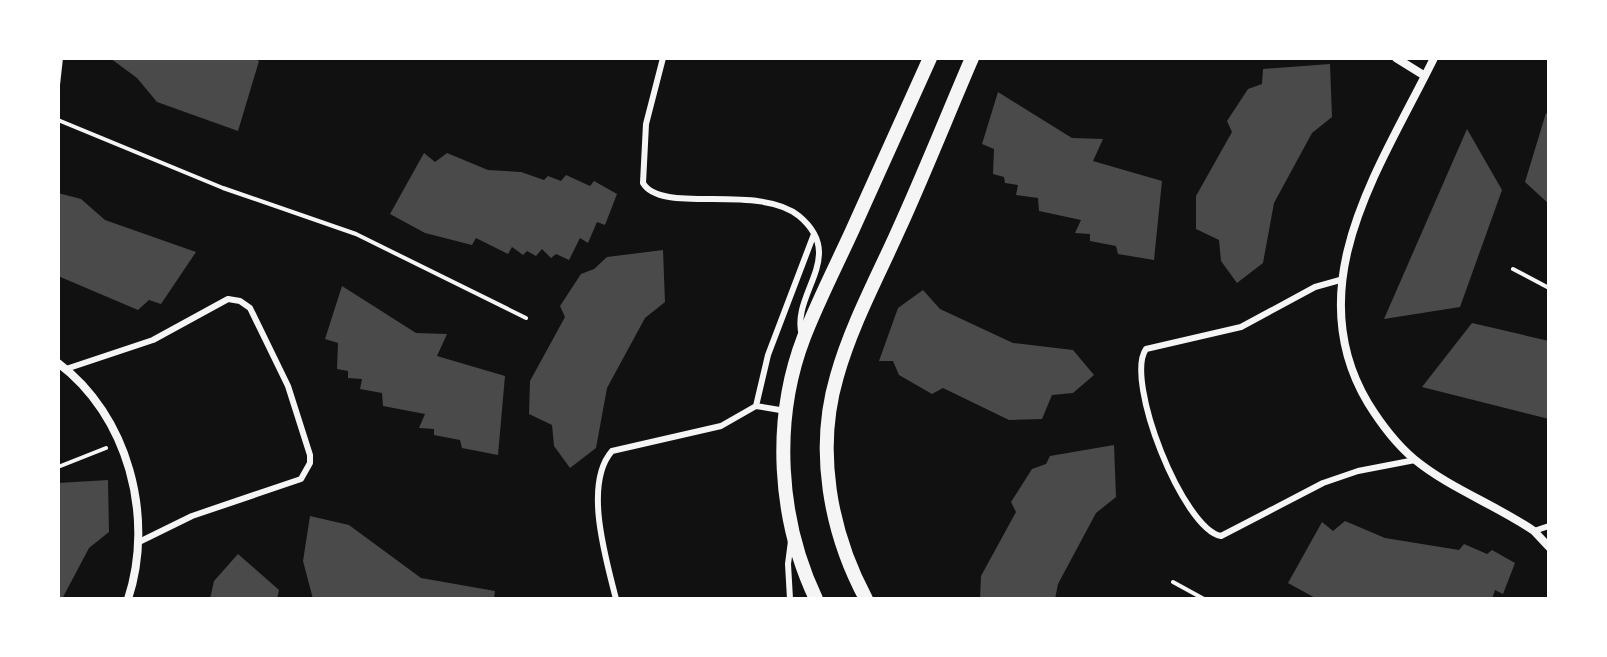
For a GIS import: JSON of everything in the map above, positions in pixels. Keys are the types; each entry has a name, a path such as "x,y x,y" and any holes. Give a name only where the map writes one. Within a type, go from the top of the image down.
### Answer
{"street":[{"path":"816,599 800,567 793,534 783,456 786,411 803,339 930,58"},
{"path":"866,599 851,571 837,529 830,490 829,411 848,344 972,58"},
{"path":"1396,58 1425,76"},
{"path":"1434,58 1349,237 1340,280 1339,316 1345,351 1357,384 1380,422 1415,460 1534,531 1549,547"},
{"path":"62,366 96,402 120,443 134,490 139,542 128,599"}],"lane":[{"path":"663,58 644,138 642,176 647,189 660,198 774,202 791,209 814,234 821,258 800,316 803,339"},
{"path":"756,406 768,355 814,234"},
{"path":"1340,280 1315,287 1241,327 1146,349 1141,361 1141,383 1175,484 1204,529 1221,536 1323,483 1358,471 1415,460"},
{"path":"62,366 153,340 228,299 240,301 250,308 288,386 310,455 310,463 301,479 192,516 139,542"},
{"path":"616,599 600,520 597,478 601,463 612,451 721,426 756,406 786,411"},
{"path":"1534,531 1549,526"},
{"path":"790,599 788,564 793,534"}],"path":[{"path":"58,85 61,58"},
{"path":"58,120 223,188 356,234 526,318"},
{"path":"1513,269 1549,288"},
{"path":"58,467 120,443"},
{"path":"1173,582 1204,599"}],"building":[{"path":"110,58 253,58 259,61 238,131 157,102 137,78"},
{"path":"1330,64 1332,117 1312,133 1274,203 1263,263 1237,283 1221,261 1219,240 1196,229 1196,196 1232,132 1227,121 1248,89 1262,84 1263,69"},
{"path":"998,92 1072,138 1103,139 1093,161 1162,181 1154,260 1118,254 1116,246 1090,241 1090,234 1075,233 1081,220 1039,211 1038,198 1016,195 1018,185 1005,183 1004,177 993,174 994,149 982,144"},
{"path":"1546,113 1549,115 1549,204 1525,182"},
{"path":"1467,129 1502,190 1460,307 1384,319"},
{"path":"424,153 435,162 447,153 488,170 521,172 544,180 548,176 561,181 566,175 590,186 594,181 617,194 605,225 597,222 588,243 580,238 569,260 556,254 551,258 542,249 536,256 527,251 523,255 512,247 508,254 476,238 472,245 425,233 390,214"},
{"path":"58,193 81,199 105,220 196,252 161,304 149,300 138,310 58,276"},
{"path":"663,250 665,302 645,318 607,388 596,448 570,468 554,446 552,425 529,414 530,381 565,317 560,306 581,274 594,269 607,257"},
{"path":"342,286 416,333 447,334 437,356 505,376 498,455 462,448 460,440 434,435 434,429 419,428 425,414 383,406 382,393 360,389 362,379 348,378 348,371 337,369 338,343 325,339"},
{"path":"923,290 940,309 1013,343 1073,350 1094,375 1073,393 1052,395 1042,419 1009,420 943,388 932,394 899,375 893,361 879,361 898,308"},
{"path":"1472,323 1549,341 1549,419 1422,387"},
{"path":"1114,445 1116,497 1096,513 1058,584 1055,599 980,599 981,576 1016,512 1011,502 1032,469 1046,464 1050,456"},
{"path":"108,480 109,532 89,548 62,599 58,599 58,483"},
{"path":"310,516 349,525 421,578 495,591 494,599 313,599 303,561"},
{"path":"1345,521 1385,538 1459,550 1464,544 1487,554 1492,550 1515,563 1503,594 1495,590 1492,599 1317,599 1288,583 1322,522 1333,531"},
{"path":"238,554 279,590 277,599 210,599 214,581"}]}
